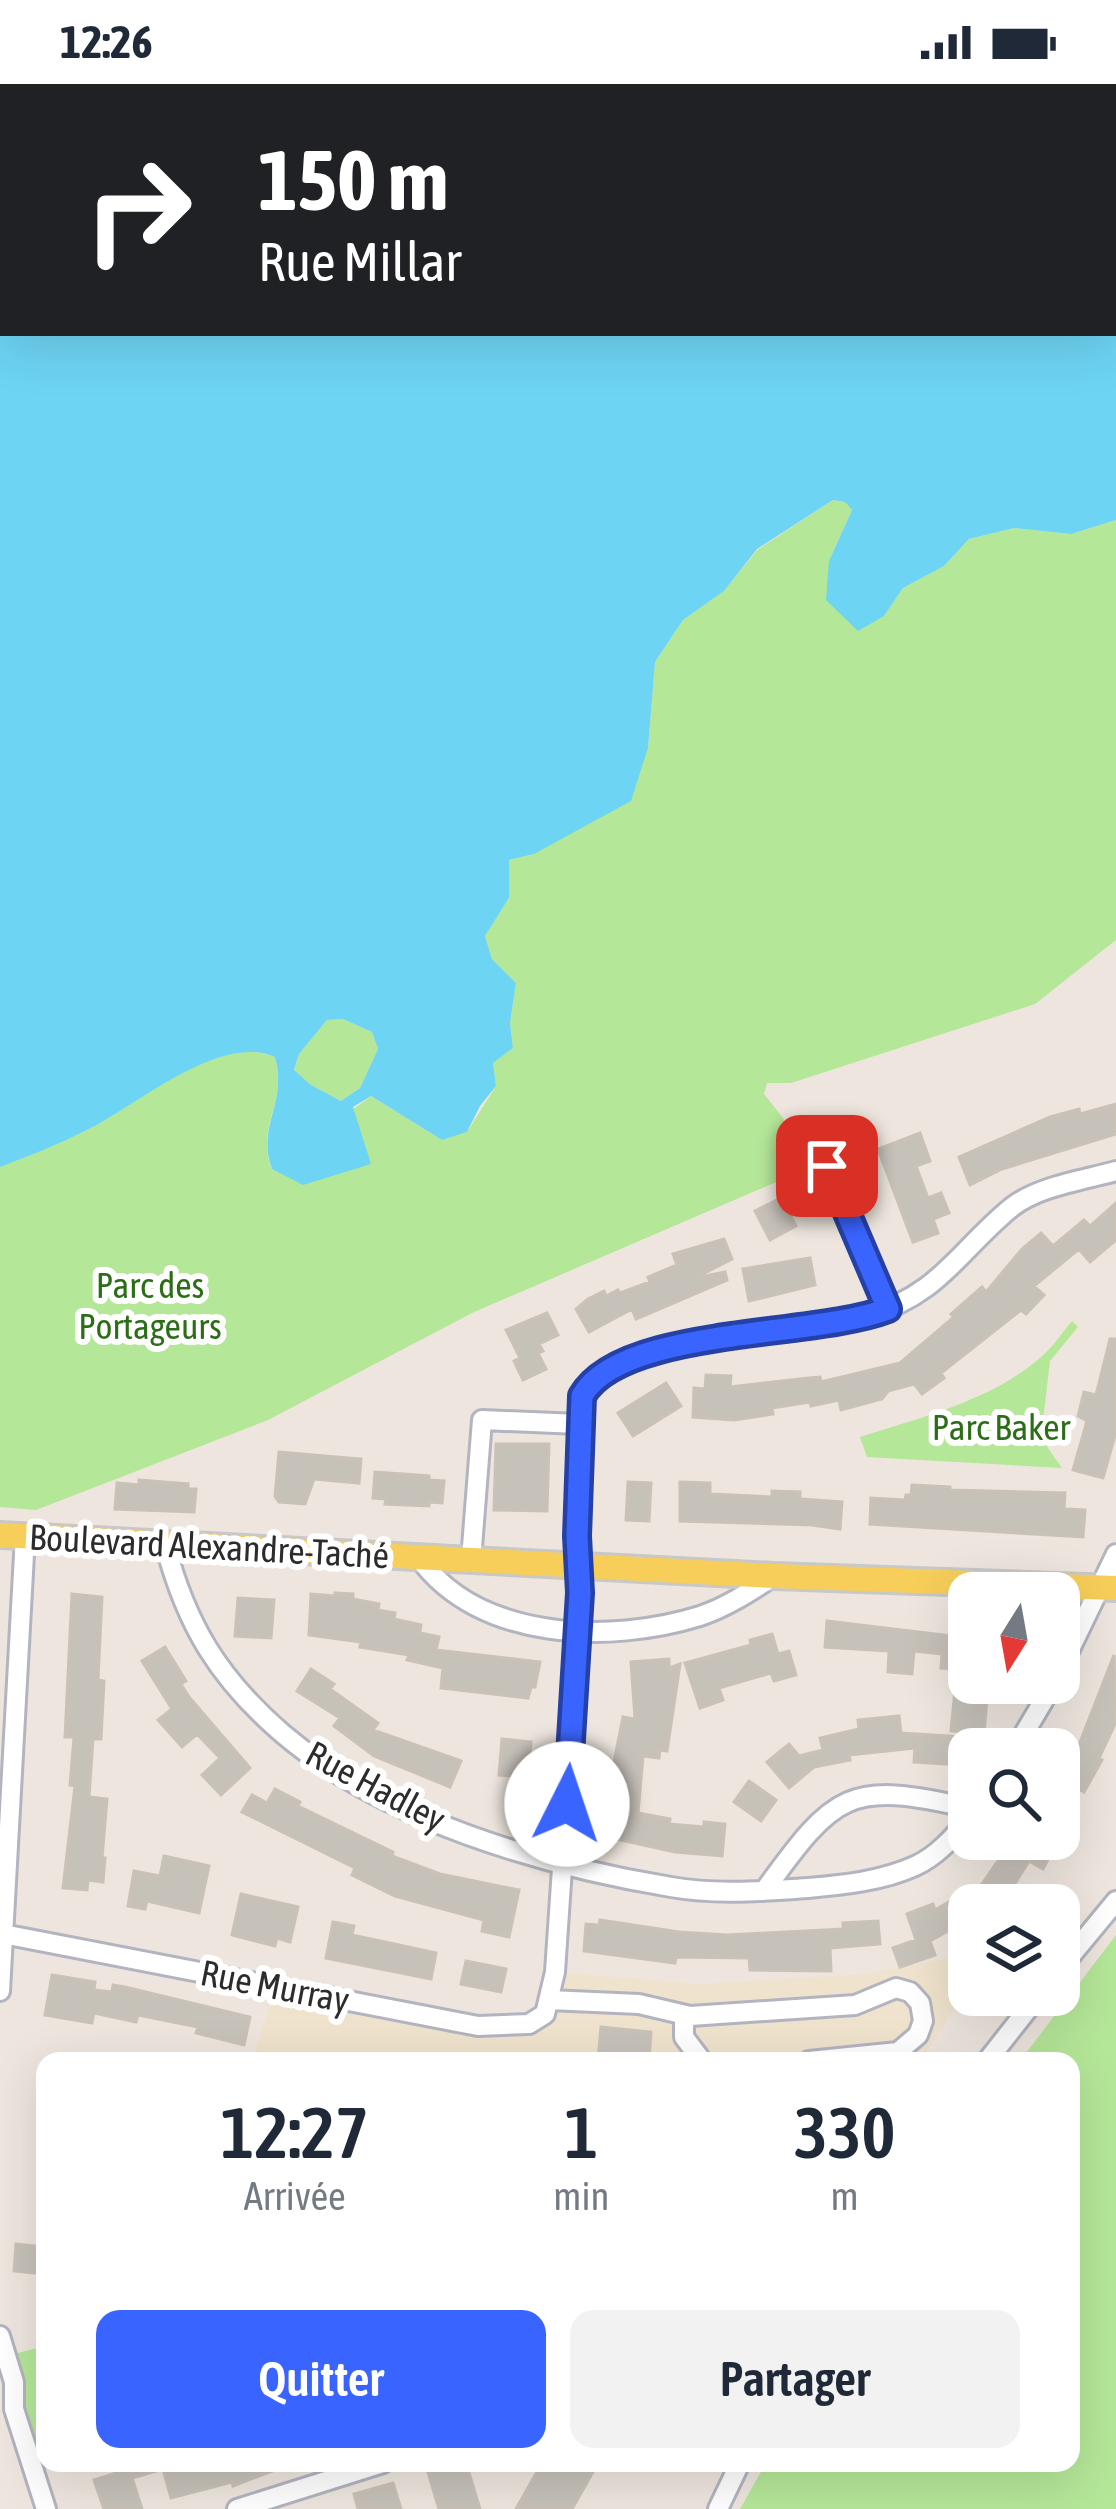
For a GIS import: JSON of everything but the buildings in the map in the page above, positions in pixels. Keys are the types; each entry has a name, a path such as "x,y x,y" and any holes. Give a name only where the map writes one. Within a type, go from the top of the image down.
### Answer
{"main road":[{"name":"Boulevard Alexandre-Taché","path":"13,1535 774,1576 1109,1588"}],"street":[{"path":"827,1166 888,1309"},
{"path":"547,2007 563,1863 578,1631 582,1396 593,1382 649,1352 681,1342 853,1320 888,1309 933,1286 1011,1208 1027,1198 1116,1171"},
{"path":"471,1560 482,1420 579,1424"},
{"path":"0,1991 13,1535"},
{"name":"Rue Hadley","path":"166,1544 194,1631 217,1667 284,1735 328,1766 451,1828 563,1863 672,1888 764,1891 893,1875 948,1841"},
{"path":"1080,1637 1109,1588 1116,1554"},
{"name":"Boulevard Alexandre-Taché","path":"419,1558 449,1590 488,1613 578,1631 667,1624 701,1615 774,1576"},
{"path":"764,1891 814,1825 838,1805 865,1796 894,1794 948,1804"},
{"path":"1080,1945 1116,1901"},
{"name":"Rue Murray","path":"3,1934 478,2026 529,2024 547,2007 639,2004 684,2015 855,2005 886,1989 905,1990 922,2008 921,2028 914,2041 897,2052"},
{"path":"684,2015 684,2037 695,2052"},
{"path":"994,2052 1022,2016"},
{"path":"0,2336 14,2382 14,2409 46,2509"},
{"path":"237,2509 354,2472"},
{"path":"718,2509 736,2472"}],"shaded area":[{"path":"948,1958 949,2016 927,2052 255,2052 277,1986 478,2026 544,2014 555,1972 699,1984 866,1974"}],"green space":[{"name":"Parc des Portageurs","path":"833,500 845,502 852,510 829,561 884,616 903,588 944,566 969,539 1014,528 1071,534 1116,520 1116,940 1035,1004 791,1083 767,1083 764,1094 783,1118 809,1168 474,1312 268,1420 36,1510 0,1507 0,1167 87,1130 204,1063 253,1052 275,1057 278,1074 267,1140 272,1170 371,1096 442,1140 467,1132 496,1086 493,1063 513,1048 510,1023 516,983 492,959 485,936 509,898 509,860 534,854 648,748 655,662 683,620 724,591 757,550"},
{"path":"343,1019 372,1032 378,1049 360,1088 341,1101 294,1071 299,1054 327,1020"},
{"name":"Parc Baker","path":"1072,1321 1078,1327 1050,1361 1041,1438 1062,1468 867,1457 860,1437 955,1406 1000,1385 1041,1357"},
{"path":"1116,1935 1116,2509 740,2509 761,2472 1080,2472 1080,2052 1027,2052 1054,2016 1080,2016 1080,1982"},
{"path":"36,2348 36,2448 27,2451 6,2356"}],"water":[{"path":"0,336 1116,336 1116,520 1071,534 1014,528 969,539 944,566 903,588 884,616 858,631 826,600 829,561 852,510 845,502 833,500 757,549 724,591 683,620 655,662 648,748 631,801 534,854 509,860 509,898 485,936 492,959 516,983 510,1023 513,1048 493,1063 496,1086 467,1132 442,1140 371,1096 353,1107 371,1164 303,1185 272,1169 268,1140 278,1073 275,1057 253,1052 229,1055 178,1075 44,1150 0,1167","holes":["343,1019 372,1032 378,1049 360,1088 341,1101 294,1070 299,1054 327,1020"]}],"route":[{"path":"567,1804 578,1649 582,1396 593,1382 649,1352 681,1342 803,1329 888,1309 827,1166"}]}
